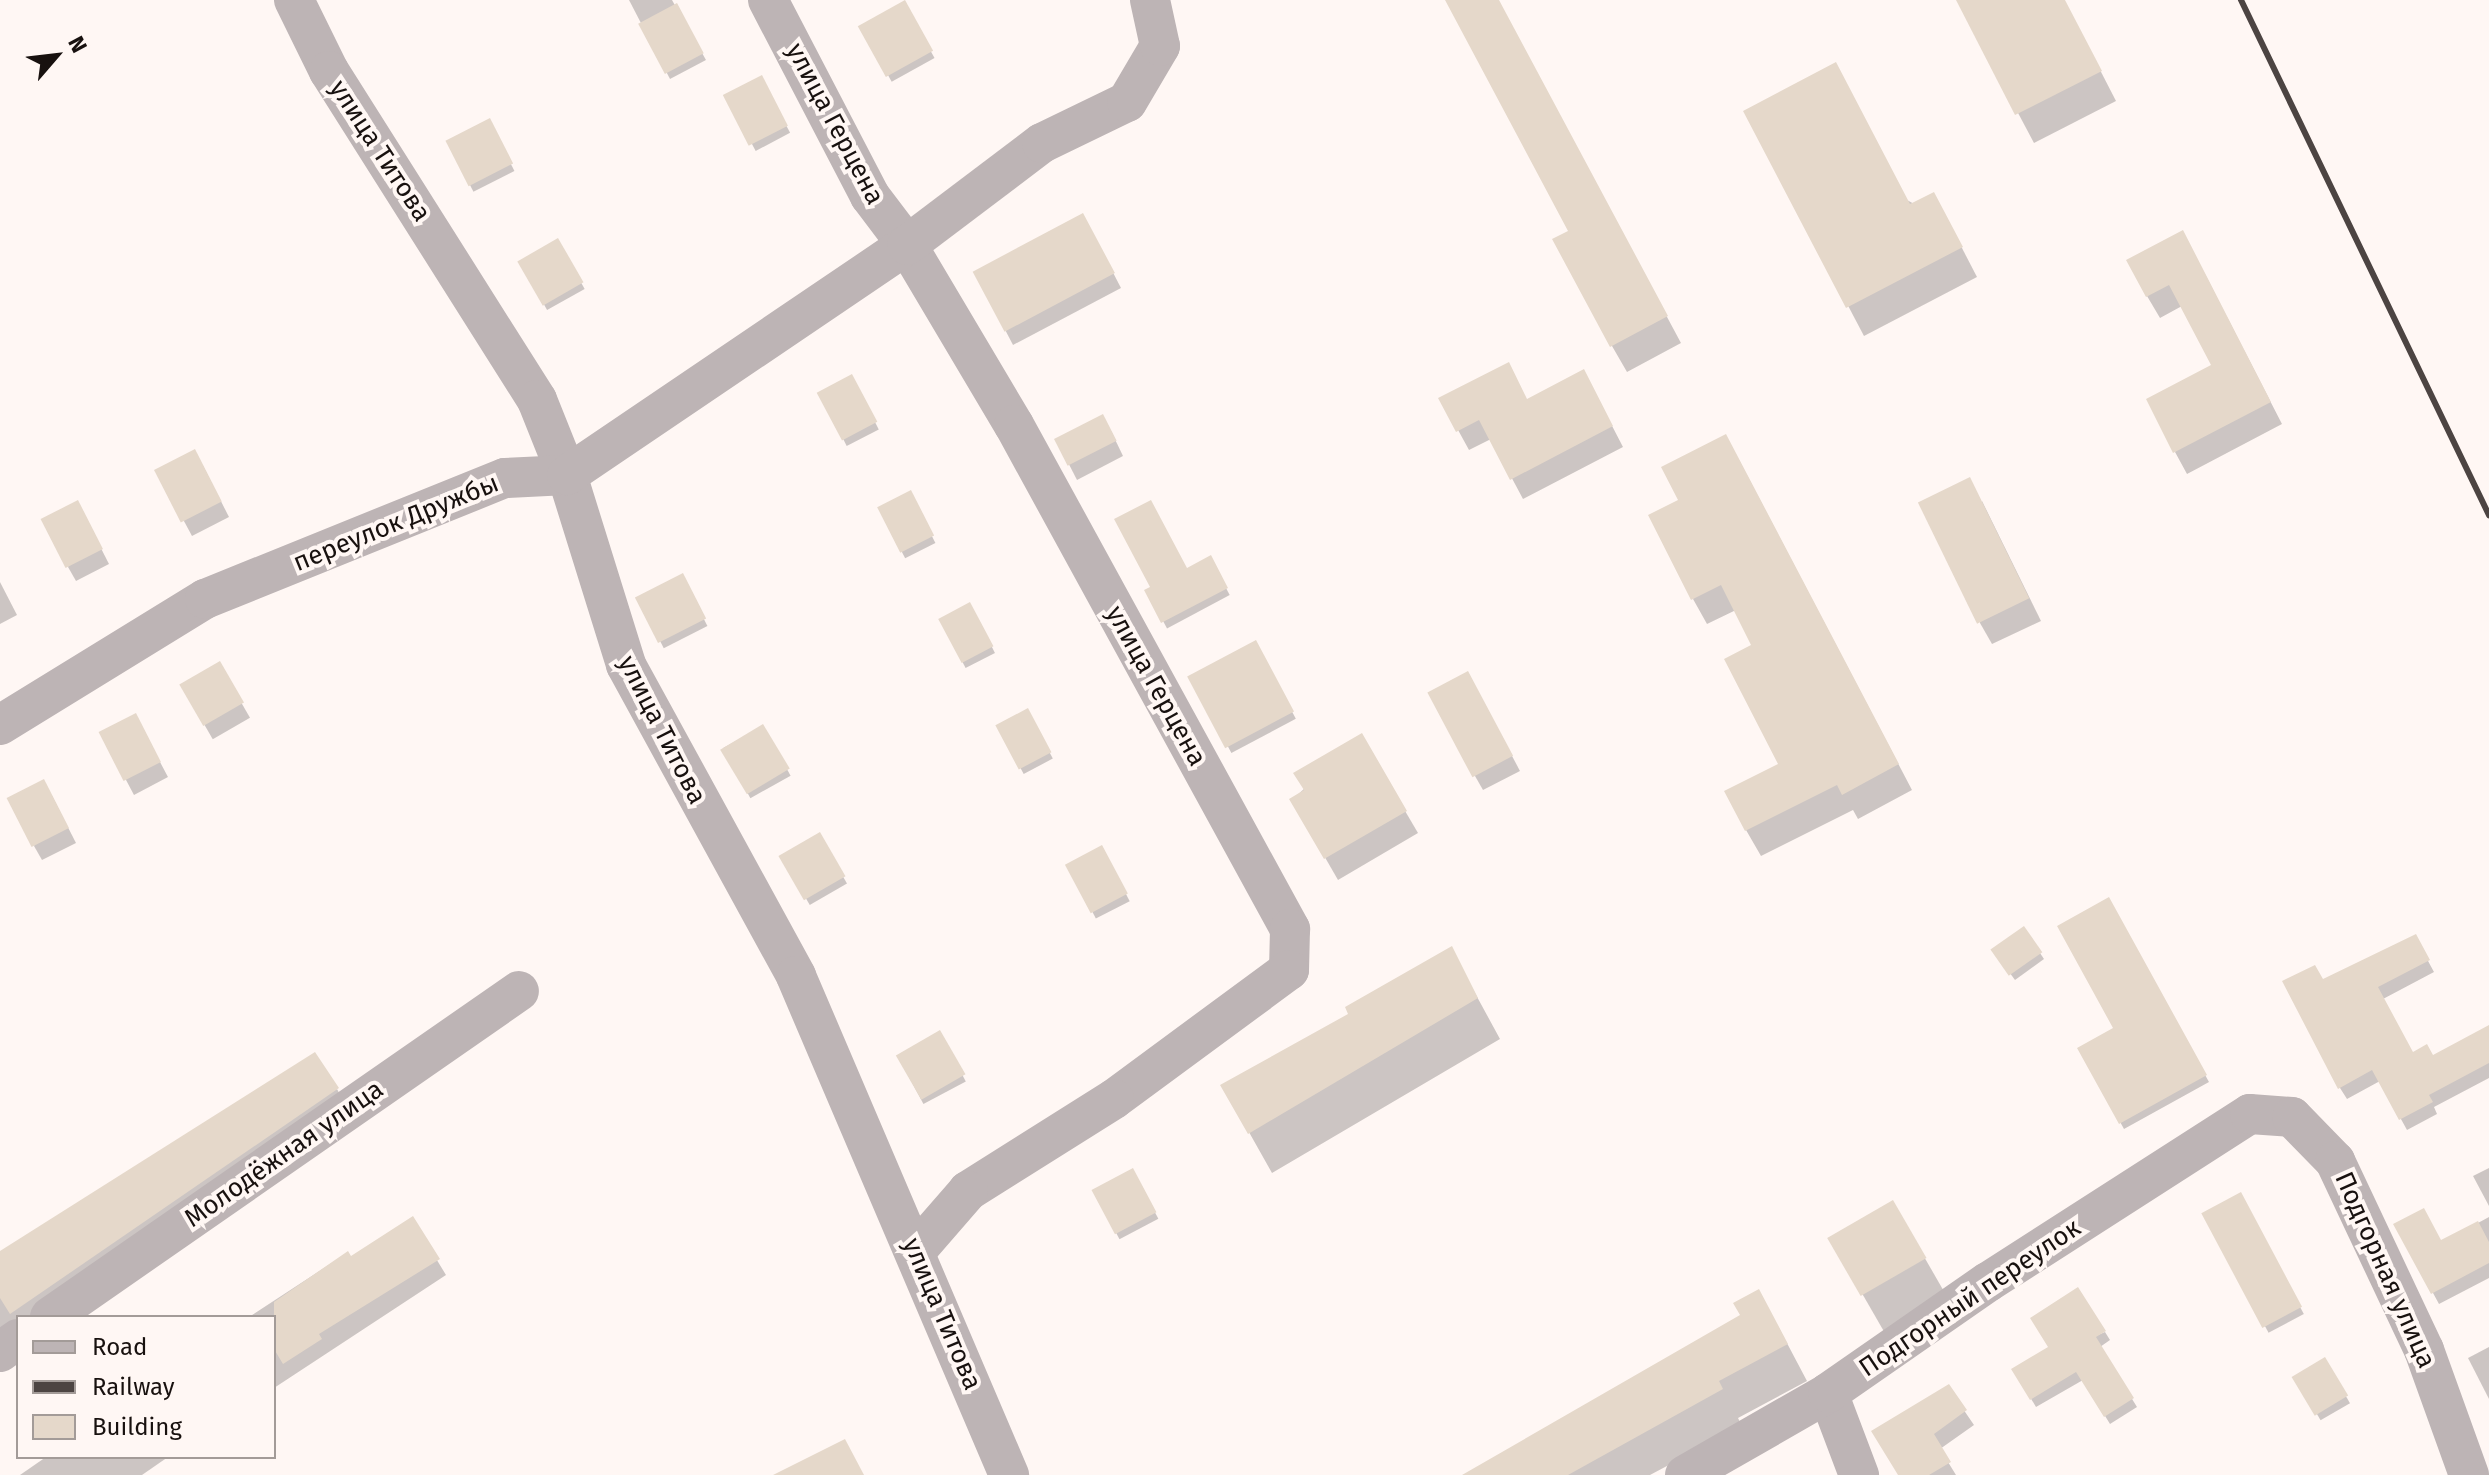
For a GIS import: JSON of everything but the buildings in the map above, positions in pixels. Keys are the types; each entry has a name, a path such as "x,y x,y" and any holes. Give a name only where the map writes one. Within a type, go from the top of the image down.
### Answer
{"street":[{"name":"улица Титова","path":"294,0 329,71 537,400 567,475 626,665 796,976 1009,1475"},
{"name":"улица Герцена","path":"768,0 870,196 907,245 1014,425 1290,929 1289,970 1114,1099 968,1191 915,1252"},
{"path":"567,475 907,245 956,204 1042,143 1127,102 1160,46 1150,0"},
{"name":"переулок Дружбы","path":"0,725 205,599 505,478 567,475"},
{"name":"Молодёжная улица","path":"53,1315 519,991"},
{"name":"Подгорный переулок","path":"1685,1475 1828,1393 1988,1282 2250,1114"},
{"name":"Подгорная улица","path":"2250,1114 2292,1117 2335,1161 2424,1350 2469,1475"},
{"path":"1828,1393 1859,1475"}],"railway":[{"path":"2241,0 2489,515"}]}
